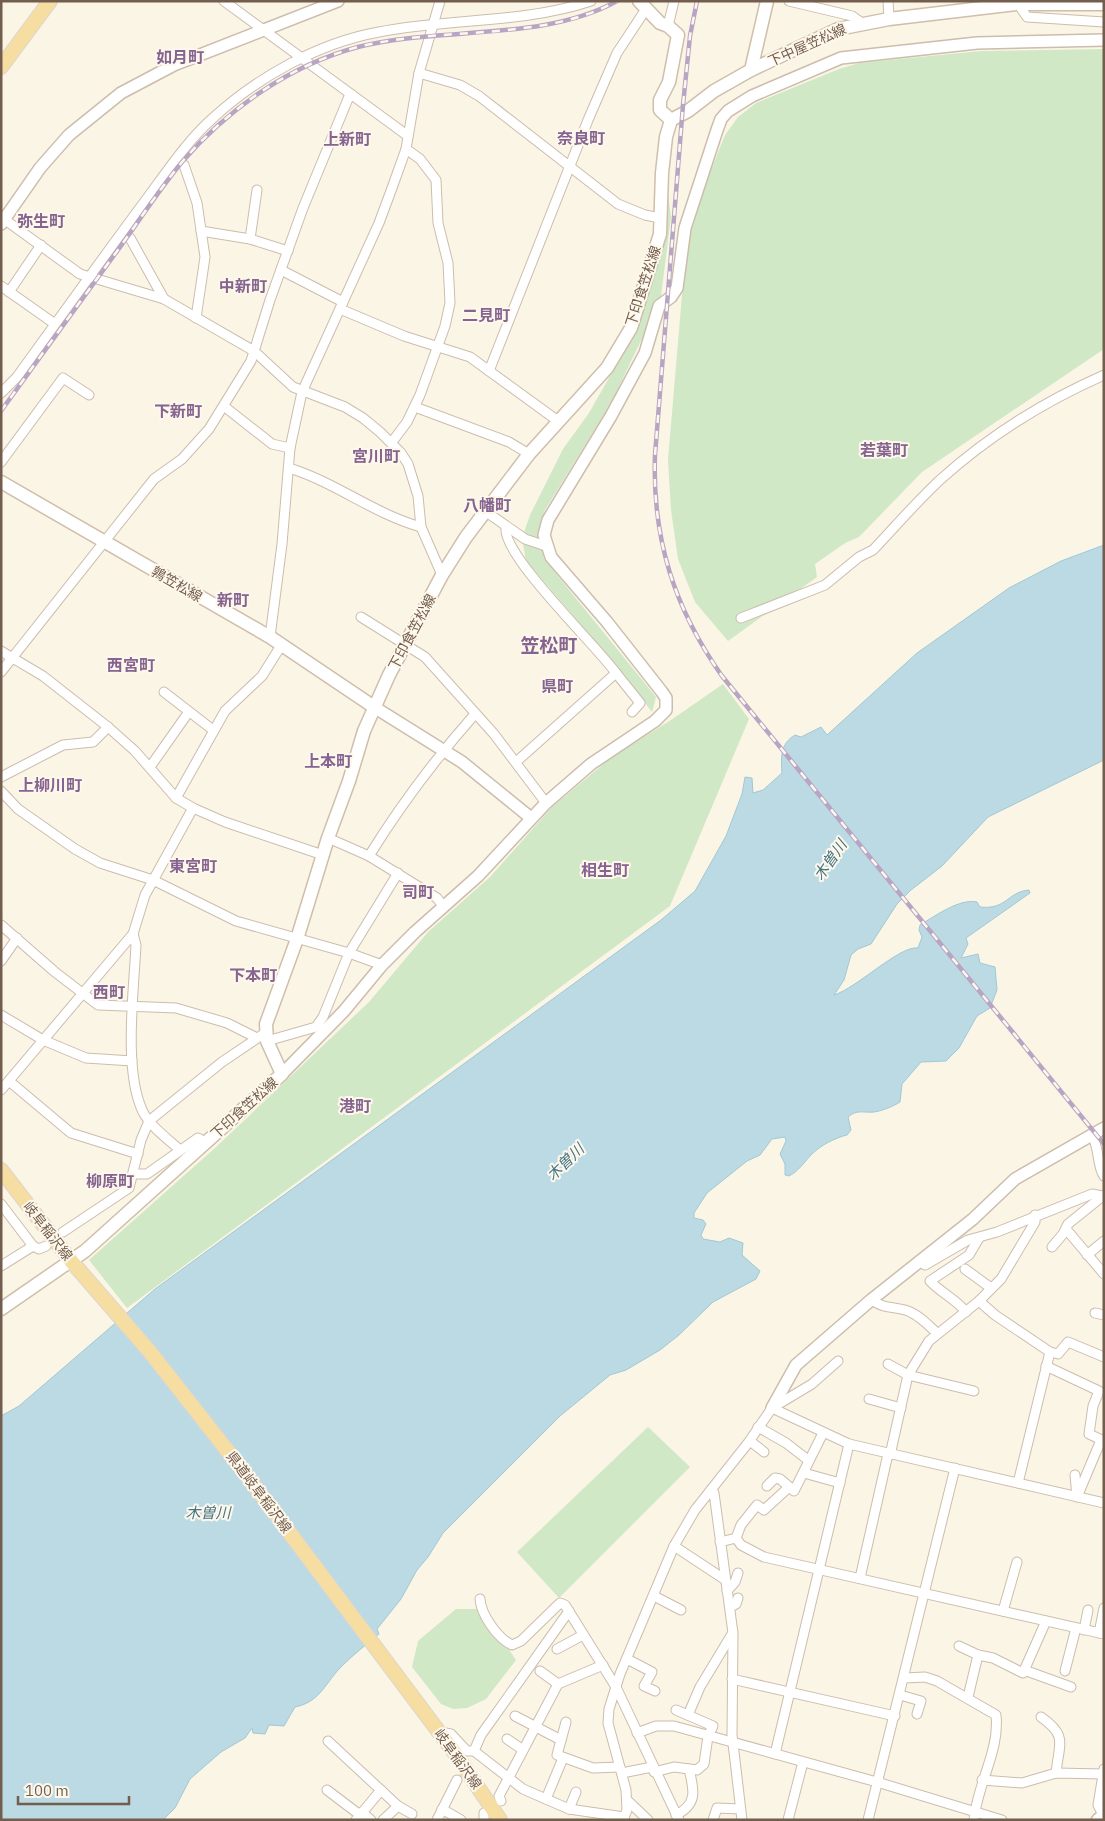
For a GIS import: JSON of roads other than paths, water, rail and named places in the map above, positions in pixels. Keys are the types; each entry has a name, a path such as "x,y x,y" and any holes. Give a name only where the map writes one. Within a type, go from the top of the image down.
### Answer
{"main road":[{"path":"1,67 50,1"},
{"path":"642,4 660,23 668,26 678,36 669,82 660,100 660,110 671,120 688,111 714,91 751,70 767,1"},
{"name":"下中屋笠松線","path":"751,70 809,41 838,29 862,23 1016,3 1104,4"},
{"name":"下印食笠松線","path":"1,1309 72,1262 282,1074 263,1038 364,731 374,707 442,576 485,511 529,454 607,368 631,328 660,234 666,137 671,120"},
{"name":"鶉笠松線","path":"1,482 270,636 374,707"},
{"name":"岐阜稲沢線","path":"1,1170 96,1290"},
{"name":"県道岐阜稲沢線","path":"96,1290 150,1352 235,1461 324,1577 414,1701"},
{"name":"岐阜稲沢線","path":"414,1701 440,1732 500,1820"},
{"path":"1098,1820 1104,1815"}],"street":[{"path":"224,1 408,136"},
{"path":"338,1 174,65 121,93 69,135 40,168 2,220 88,278 164,299 254,351 293,387 345,407 363,418 392,442 401,453 415,483 421,527 442,576"},
{"path":"270,636 290,448 302,392 380,223 406,149 419,73 440,1"},
{"path":"1,393 17,377 88,278 202,127 235,99 271,74 354,38 379,32 535,15 591,1"},
{"path":"668,26 674,1"},
{"path":"789,1 852,16 862,23"},
{"path":"888,1 889,18"},
{"path":"1016,3 1027,17 1104,22"},
{"path":"489,371 569,166 618,53 642,4"},
{"path":"282,1074 344,1011 382,965 478,876 546,802 591,764 655,721 666,710 666,698 662,692 607,622 557,565 546,546 544,535 548,520 611,416 645,353 659,306 671,297 677,288 685,228 721,119 728,111 752,96 841,58 977,44 1104,40"},
{"path":"419,73 460,85 479,96 618,204 645,215 660,218"},
{"path":"1,672 12,656 34,633 154,479 182,460 225,407 254,351 288,251 350,94"},
{"path":"392,442 407,422 415,407 438,347 450,303 448,263 438,223 438,188 436,180 420,159 406,149"},
{"path":"184,165 197,203 206,266 196,318"},
{"path":"250,239 257,190"},
{"path":"201,231 250,239 288,251"},
{"path":"130,238 164,299"},
{"path":"9,292 41,245"},
{"path":"281,270 341,306 404,336 470,357 558,421"},
{"path":"1,286 55,324"},
{"path":"741,618 825,585 859,557 873,550 941,480 974,452 1018,420 1104,374"},
{"path":"1,462 63,378 88,395"},
{"path":"225,407 272,444 290,448"},
{"path":"415,407 509,442 529,454"},
{"path":"289,468 338,489 385,514 421,527"},
{"path":"485,511 524,540 546,546"},
{"path":"506,528 505,534 510,544 539,584 640,703 632,712"},
{"path":"361,617 425,657 516,761 546,802"},
{"path":"176,798 189,778 212,730 225,711 262,676 282,644"},
{"path":"1,651 43,676 108,727 150,767 176,798 193,808 225,822 323,855"},
{"path":"516,761 616,673"},
{"path":"164,692 188,713 212,730"},
{"path":"374,707 462,762 530,818"},
{"path":"150,767 188,713"},
{"path":"369,856 389,824 475,714"},
{"path":"1,776 63,745 93,742 108,727"},
{"path":"1,791 18,809 75,849 100,863 153,880 236,921 349,952 382,965"},
{"path":"1,1090 133,934 145,895 193,808"},
{"path":"328,838 369,856 437,898 444,906"},
{"path":"63,1232 129,1188 149,1121 222,1062 263,1038 316,1027 323,1017 349,952 398,873"},
{"path":"1,925 82,994 98,1005 176,1008 202,1014 263,1038"},
{"path":"133,934 136,945 132,1061 136,1088 142,1111 149,1121 180,1150"},
{"path":"1,961 17,938"},
{"path":"1,1015 42,1040 86,1058 132,1061"},
{"path":"9,1081 71,1133 138,1154"},
{"path":"440,1732 451,1734 467,1751 474,1751 523,1789 569,1808 624,1819 628,1801 608,1723 616,1687 674,1546 695,1510 750,1440 772,1408 796,1366 871,1300 973,1219 1015,1179 1104,1128"},
{"path":"1092,1136 1098,1146 1100,1171 1104,1176"},
{"path":"133,1174 147,1174 198,1138 205,1142"},
{"path":"920,1261 925,1265 968,1240 979,1238 1092,1194 1103,1195"},
{"path":"1052,1248 1068,1224 1103,1195"},
{"path":"1,1204 33,1246 39,1249 46,1246"},
{"path":"860,1578 908,1375 929,1341 979,1301 1007,1270 1009,1262 1035,1222 1035,1215"},
{"path":"1066,1229 1104,1274"},
{"path":"966,1312 959,1302 938,1290 930,1281 970,1255 979,1238"},
{"path":"1087,1255 1104,1241"},
{"path":"1,1266 33,1246"},
{"path":"965,1269 991,1288"},
{"path":"871,1300 884,1308 905,1310 915,1315 937,1333"},
{"path":"979,1301 995,1316 1050,1352 1058,1354 1068,1342 1104,1357"},
{"path":"1018,1483 1050,1352"},
{"path":"772,1408 812,1384 838,1361"},
{"path":"888,1364 908,1375 974,1390"},
{"path":"1046,1366 1102,1388 1093,1406 1089,1434 1103,1440 1077,1497"},
{"path":"868,1399 901,1408"},
{"path":"772,1408 849,1444 1104,1503"},
{"path":"758,1427 786,1443 808,1460"},
{"path":"767,1486 775,1478 780,1479 788,1488 794,1491 823,1432"},
{"path":"750,1440 764,1452"},
{"path":"774,1754 849,1444"},
{"path":"868,1820 956,1468"},
{"path":"804,1473 840,1484"},
{"path":"1076,1474 1077,1497"},
{"path":"736,1538 741,1526 757,1505 764,1510 788,1488"},
{"path":"711,1490 714,1493 724,1580 733,1633 732,1744 742,1820"},
{"path":"720,1542 736,1538"},
{"path":"736,1538 741,1545 764,1557 1101,1633 1104,1608"},
{"path":"674,1546 724,1580"},
{"path":"1003,1611 1016,1562"},
{"path":"727,1591 735,1582 738,1573"},
{"path":"654,1596 681,1610"},
{"path":"730,1607 736,1604 738,1598"},
{"path":"480,1599 480,1609 505,1642 512,1645 521,1641 560,1603 565,1605 616,1687 677,1818 688,1809 692,1801 693,1788 689,1769"},
{"path":"1065,1671 1088,1610"},
{"path":"474,1751 481,1735 569,1611"},
{"path":"959,1646 978,1655 993,1658 1023,1673 1046,1621"},
{"path":"688,1715 700,1687 733,1633"},
{"path":"557,1649 583,1634"},
{"path":"968,1697 978,1655"},
{"path":"626,1660 652,1672 644,1686 655,1691"},
{"path":"501,1801 499,1796 558,1684 603,1665"},
{"path":"540,1670 558,1684"},
{"path":"1024,1670 1071,1686"},
{"path":"904,1678 925,1677 968,1697 996,1714 989,1764 982,1780 975,1816"},
{"path":"732,1679 895,1716"},
{"path":"900,1695 921,1701 916,1714"},
{"path":"566,1722 556,1755 564,1758 593,1768 653,1770 674,1767 697,1770 704,1764 708,1736 713,1726 676,1710"},
{"path":"515,1716 561,1740"},
{"path":"1041,1717 1056,1727 1060,1735 1056,1773"},
{"path":"637,1733 656,1726 674,1726 732,1744 877,1782 975,1816 1002,1820"},
{"path":"507,1739 523,1750"},
{"path":"328,1741 398,1806 412,1814"},
{"path":"546,1799 564,1758"},
{"path":"788,1820 803,1762"},
{"path":"982,1780 1022,1783 1056,1773 1104,1772 1098,1805 1104,1815"},
{"path":"437,1820 457,1780"},
{"path":"327,1790 359,1816 371,1820"},
{"path":"359,1816 381,1790"},
{"path":"569,1808 576,1792"},
{"path":"628,1801 648,1820"},
{"path":"383,1820 398,1806"},
{"path":"713,1820 717,1808 740,1810"},
{"path":"442,1809 460,1820"}],"water":[{"name":"木曽川","path":"1104,545 1104,760 988,817 942,866 911,890 897,904 871,944 858,949 851,955 844,980 834,995 901,953 918,948 922,937 919,930 920,925 940,913 955,905 970,901 977,902 980,907 996,906 1022,891 1029,890 1030,893 966,938 968,944 961,958 978,954 980,963 995,967 997,990 990,1008 977,1016 959,1048 946,1061 921,1062 902,1084 900,1102 881,1111 858,1112 848,1117 851,1130 847,1135 833,1140 820,1148 793,1174 785,1175 785,1164 780,1154 786,1141 785,1137 772,1139 760,1155 747,1161 707,1193 694,1213 694,1218 703,1220 706,1224 701,1235 703,1239 720,1242 729,1238 743,1243 742,1255 760,1271 756,1279 713,1302 679,1335 660,1350 626,1370 610,1375 560,1416 443,1533 428,1557 417,1570 401,1599 377,1629 379,1634 337,1671 317,1696 311,1701 295,1707 284,1726 269,1725 265,1734 253,1733 252,1728 245,1738 221,1752 190,1779 175,1808 163,1820 1,1820 1,1416 19,1406 155,1289 661,920 695,891 726,836 742,794 745,777 752,778 753,793 763,790 782,773 782,751 786,742 795,735 801,737 821,727 827,735 917,653 1009,588 1061,561"}],"railway":[{"path":"1,411 182,162 219,124 262,91 308,65 358,47 423,37 490,32 557,23 588,14 617,1"},
{"path":"697,1 690,36 683,105 655,455 657,515 669,571 691,624 722,676 1104,1144"}],"district":[{"name":"如月町","path":"180,57"},
{"name":"奈良町","path":"581,138"},
{"name":"上新町","path":"347,139"},
{"name":"弥生町","path":"41,221"},
{"name":"中新町","path":"243,286"},
{"name":"二見町","path":"486,315"},
{"name":"下新町","path":"178,411"},
{"name":"若葉町","path":"884,450"},
{"name":"宮川町","path":"376,456"},
{"name":"八幡町","path":"487,505"},
{"name":"新町","path":"233,600"},
{"name":"笠松町","path":"549,645"},
{"name":"西宮町","path":"131,665"},
{"name":"県町","path":"557,686"},
{"name":"上本町","path":"328,761"},
{"name":"上柳川町","path":"50,785"},
{"name":"東宮町","path":"193,866"},
{"name":"相生町","path":"605,870"},
{"name":"司町","path":"418,892"},
{"name":"下本町","path":"253,975"},
{"name":"西町","path":"109,992"},
{"name":"港町","path":"355,1106"},
{"name":"柳原町","path":"110,1181"}]}
